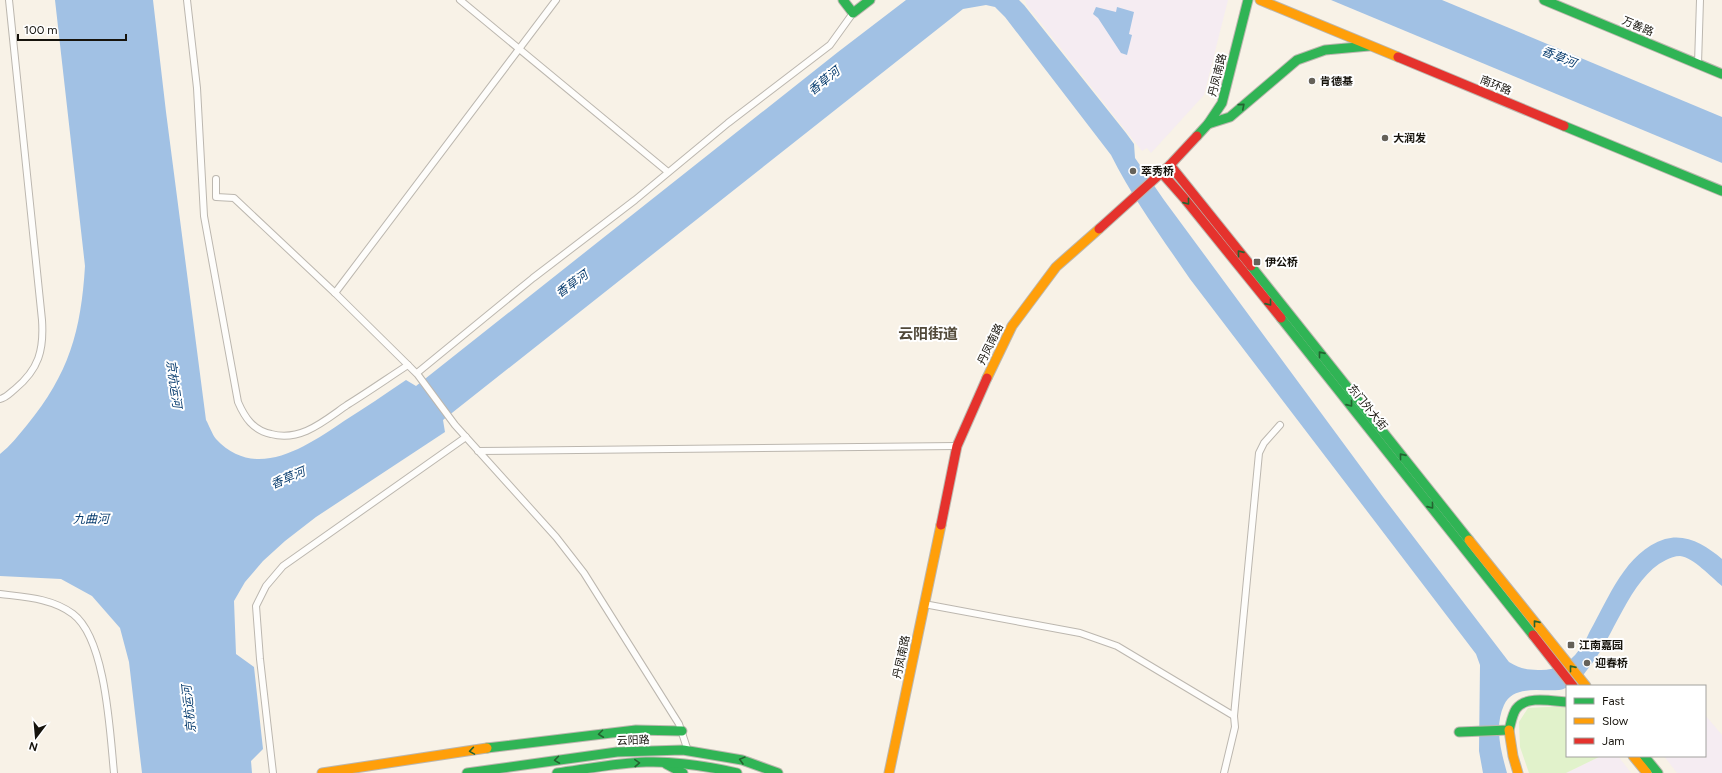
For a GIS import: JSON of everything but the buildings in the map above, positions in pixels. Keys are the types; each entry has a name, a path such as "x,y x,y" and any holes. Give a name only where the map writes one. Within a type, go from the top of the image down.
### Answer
{"street":[{"path":"0,399 5,398 26,381 41,354 42,337 9,0"},
{"path":"187,0 197,88 204,216 238,402 245,418 256,429 266,433 281,437 295,436 317,425 408,365"},
{"path":"460,0 668,172"},
{"path":"335,293 556,0"},
{"path":"844,0 853,13"},
{"path":"418,374 533,278 628,205 728,123 830,45 853,13 870,0"},
{"name":"丹凤南路","path":"889,773 957,446 987,378 1012,326 1056,267 1170,165 1208,124 1222,103 1248,0"},
{"name":"南环路","path":"1260,0 1722,191"},
{"name":"万善路","path":"1544,0 1722,74"},
{"path":"1698,64 1700,0"},
{"path":"1208,124 1230,117 1297,60 1325,50 1371,46"},
{"name":"东门外大街","path":"1170,165 1557,657"},
{"name":"东门外大街","path":"1161,172 1184,198 1344,397 1557,657"},
{"path":"216,179 216,197 234,198 418,374 455,425 556,537 584,573 679,724 688,751"},
{"path":"1224,773 1235,727 1234,716 1259,453 1264,443 1280,425"},
{"path":"273,773 260,659 256,606 266,586 283,566 466,437"},
{"path":"478,451 957,446"},
{"path":"0,594 37,598 58,606 73,614 90,634 104,683 114,773"},
{"path":"924,604 1080,633 1118,646 1234,716"},
{"path":"1557,657 1584,684"},
{"path":"1557,657 1572,685"},
{"path":"1518,773 1508,731 1512,717 1517,708 1524,703 1539,701 1566,702"},
{"path":"322,773 524,743 614,732 636,730 682,731"},
{"path":"1459,732 1508,731"},
{"name":"云阳路","path":"467,773 617,752 688,751 742,760 778,773"},
{"path":"1634,757 1647,773"},
{"path":"1645,757 1658,773"},
{"name":"云阳路","path":"557,773 634,763 678,763 722,769 737,773"},
{"path":"665,763 683,773"}],"shaded area":[{"path":"1025,0 1228,0 1204,95 1151,153 1147,148 1142,151 1026,4"},
{"path":"1706,716 1722,735 1722,773 1677,773 1665,757 1706,757"},
{"path":"1599,757 1619,757 1631,773 1566,773"}],"green space":[{"path":"1566,706 1566,757 1599,757 1566,773 1529,773 1520,747 1519,722 1528,708"}],"water":[{"path":"55,0 153,0 206,420 216,439 231,452 248,458 264,459 281,456 298,449 330,431 406,380 416,386 838,52 906,0 1019,0 1126,133 1134,144 1135,158 1164,200 1383,497 1509,662 1519,667 1534,670 1555,668 1566,663 1581,648 1612,591 1629,565 1639,554 1651,545 1665,539 1688,539 1702,545 1716,554 1722,559 1722,586 1702,568 1685,557 1676,556 1666,560 1653,569 1642,580 1632,595 1597,657 1579,680 1572,685 1566,685 1566,688 1561,690 1528,690 1514,694 1508,698 1501,713 1499,722 1501,748 1507,773 1483,773 1479,751 1480,665 1476,654 1190,279 1138,203 1111,155 1005,17 995,7 986,5 963,9 443,420 445,432 316,517 285,541 263,561 245,582 234,601 236,654 254,667 263,749 251,761 252,773 142,773 129,662 120,628 92,596 61,579 0,576 0,454 27,425 53,388 63,369 76,331 80,311 85,266"},
{"name":"香草河","path":"1331,0 1442,0 1722,117 1722,163"},
{"path":"1096,7 1116,12 1117,7 1134,12 1129,34 1132,35 1127,55 1121,53 1098,18 1093,14"}],"traffic: fast":[{"path":"843,0 853,13 870,0"},
{"path":"1197,136 1208,124 1222,103 1248,0"},
{"path":"1544,0 1722,74"},
{"path":"1208,124 1230,117 1297,60 1325,50 1369,46"},
{"path":"1564,126 1722,191"},
{"path":"1251,266 1469,540"},
{"path":"1281,318 1533,635"},
{"path":"1459,732 1509,730 1516,709 1526,702 1533,700 1566,702"},
{"path":"487,748 636,730 682,731"},
{"path":"467,773 617,752 683,750 742,760 778,773"},
{"path":"1645,757 1658,773"},
{"path":"557,773 601,766 646,762 692,764 737,773"},
{"path":"666,764 683,773"}],"traffic: slow":[{"path":"1260,0 1398,57"},
{"path":"987,378 1012,326 1056,267 1099,229"},
{"path":"889,773 941,525"},
{"path":"1469,540 1585,685"},
{"path":"1509,730 1513,756 1518,773"},
{"path":"322,773 487,748"},
{"path":"1634,757 1647,773"}],"traffic: jam":[{"path":"1398,57 1564,126"},
{"path":"1099,229 1170,165 1197,136"},
{"path":"1170,165 1251,266"},
{"path":"1161,172 1184,198 1281,318"},
{"path":"941,525 957,446 987,378"},
{"path":"1533,635 1572,685"}],"place":[{"name":"肯德基","path":"1312,81"},
{"name":"大润发","path":"1385,138"},
{"name":"萃秀桥","path":"1133,171"},
{"name":"伊公桥","path":"1257,262"},
{"name":"江南嘉园","path":"1571,645"},
{"name":"迎春桥","path":"1587,663"}],"district":[{"name":"云阳街道","path":"928,334"}],"water label":[{"name":"京杭运河","path":"174,384"},
{"name":"九曲河","path":"91,519"},
{"name":"京杭运河","path":"189,709"}]}
